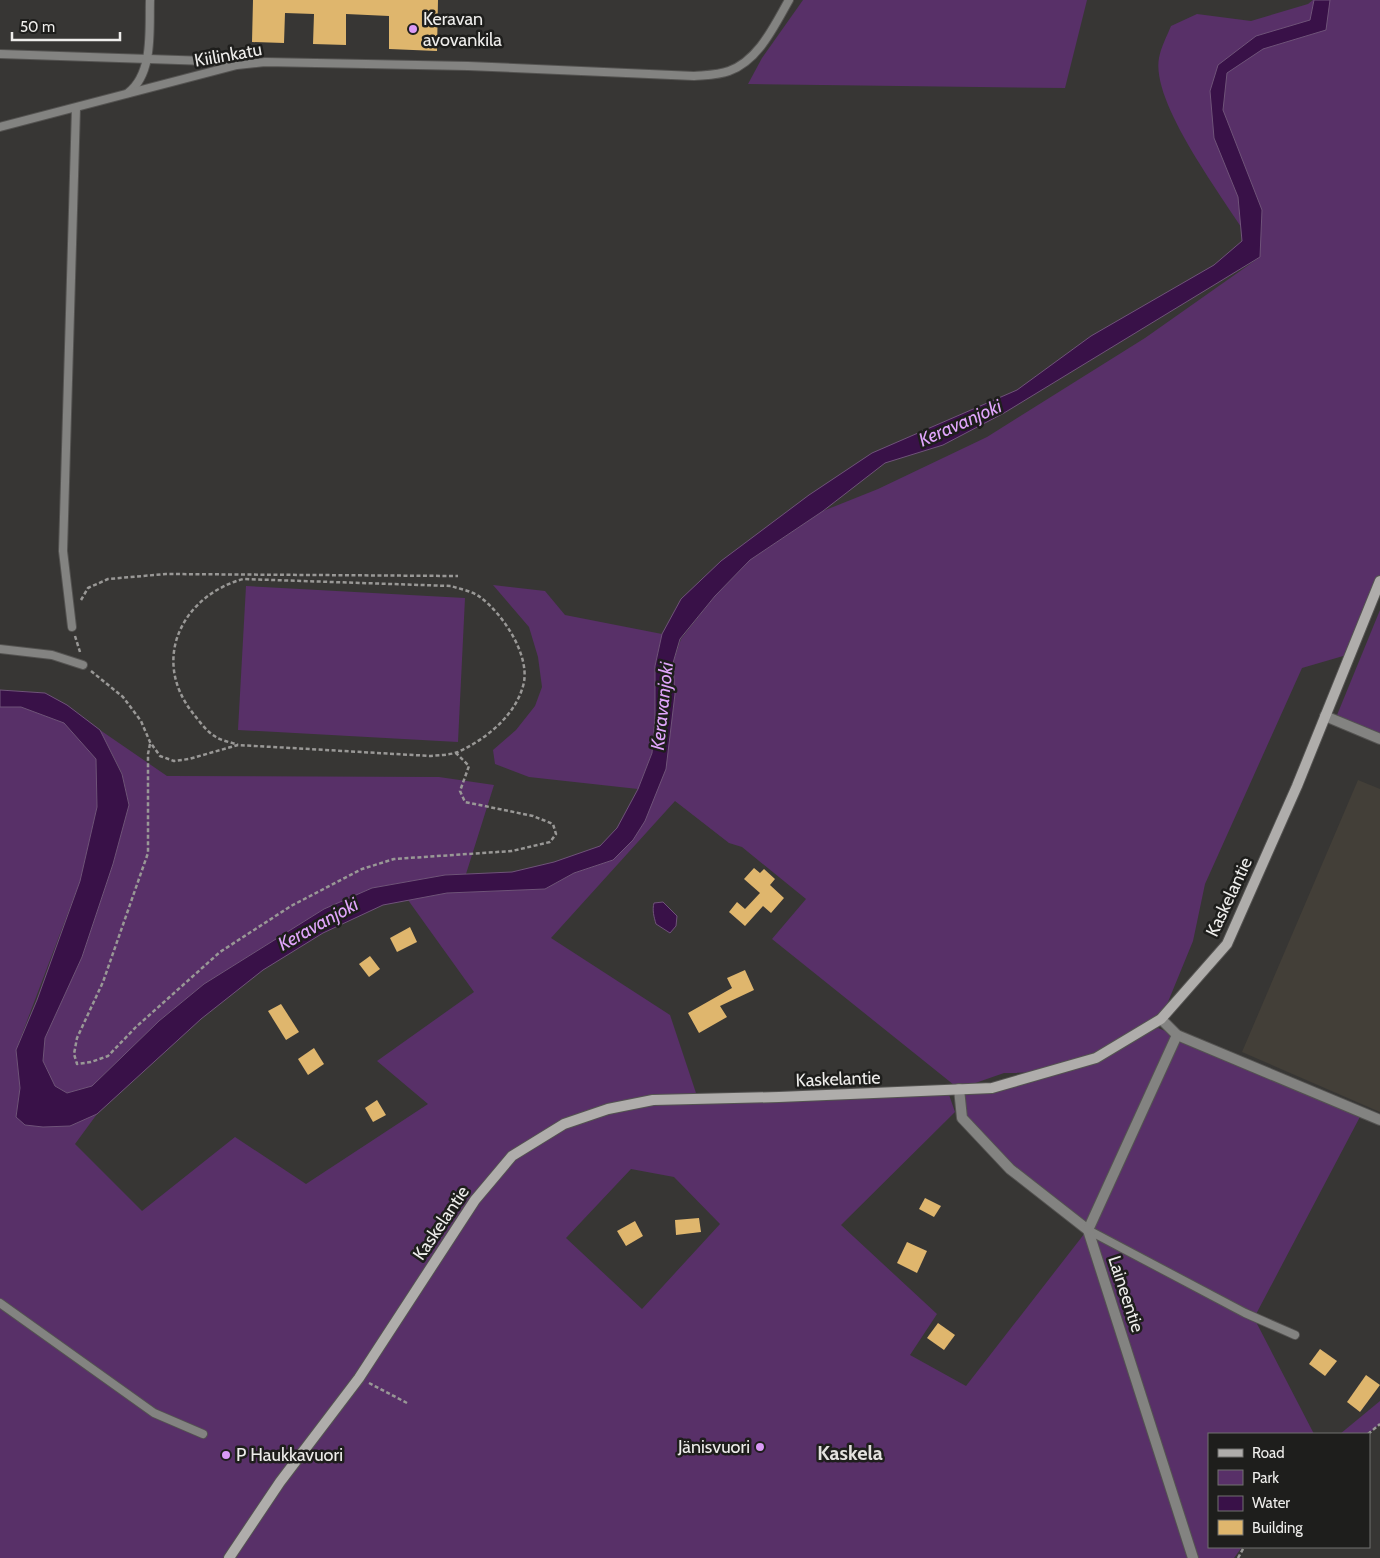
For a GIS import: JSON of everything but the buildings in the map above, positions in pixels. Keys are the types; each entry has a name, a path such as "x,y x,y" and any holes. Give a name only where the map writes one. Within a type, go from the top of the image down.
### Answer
{"street":[{"name":"Kaskelantie","path":"229,1558 280,1482 359,1378 475,1200 512,1156 564,1124 608,1110 653,1100 992,1088 1096,1058 1161,1019 1227,944 1298,786 1380,581"},
{"path":"1325,716 1380,739"},
{"path":"1161,1019 1177,1035 1380,1120"},
{"path":"959,1089 962,1118 1010,1169 1088,1230 1177,1035"},
{"name":"Laineentie","path":"1088,1230 1193,1558"}],"lane":[{"path":"126,94 135,88 144,71 150,0"},
{"name":"Kiilinkatu","path":"0,127 237,65 265,62 468,66 694,76 727,72 742,65 755,53 789,0"},
{"path":"0,54 265,62"},
{"path":"72,627 63,551 76,108"},
{"path":"0,649 52,655 84,665"},
{"path":"1088,1230 1245,1313 1296,1335"},
{"path":"0,1303 154,1413 202,1434"}],"path":[{"path":"76,606 88,588 108,579 194,573 458,576"},
{"path":"243,579 451,586 478,596 501,617 514,637 521,660 524,681 514,704 502,722 490,733 456,753 431,756 238,744 216,737 203,725 186,703 175,679 174,645 183,623 202,598 224,584 243,579"},
{"path":"72,627 84,665 123,696 141,721 150,742 160,756 174,760 189,759 238,744"},
{"path":"150,742 148,754 148,853 103,982 77,1038 74,1054 77,1064 91,1062 108,1056 136,1027 220,952 291,906 362,869 394,860 512,851 550,842 556,834 552,824 533,816 465,802 460,791 469,766 456,753"},
{"path":"359,1378 406,1403"},
{"path":"1369,1433 1380,1424"}],"shaded area":[{"path":"1358,780 1380,789 1380,1112 1242,1052"}],"green space":[{"path":"803,0 1087,0 1065,88 748,84 762,58"},
{"path":"1313,0 1380,0 1380,581 1350,654 1302,668 1205,884 1193,941 1161,1019 1103,1054 1158,1028 1362,1113 1254,1318 1313,1433 1208,1433 1208,1548 1241,1548 1234,1558 0,1558 0,707 21,707 64,723 96,759 97,807 80,881 16,1050 20,1087 16,1117 70,1126 97,1114 75,1144 142,1211 235,1137 306,1184 428,1104 377,1061 474,992 408,900 447,893 545,889 574,873 613,860 675,694 673,663 681,639 715,596 750,560 823,511 878,489 987,437 1145,338 1260,257 1180,131 1167,103 1160,79 1159,58 1171,26 1197,14 1251,21 1308,4","holes":["675,801 729,843 742,847 806,899 772,939 959,1089 962,1118 1010,1169 1088,1229 966,1386 910,1355 937,1314 841,1225 955,1112 947,1089 698,1099 670,1015 551,938","1044,1072 992,1088 961,1088 1004,1073","631,1169 674,1177 720,1224 642,1309 566,1238"]},
{"path":"493,585 545,591 565,615 662,634 655,666 655,719 652,753 638,789 529,777 495,764 493,750 516,730 535,706 542,687 538,657 529,627"},
{"path":"246,586 465,598 458,742 238,730"},
{"path":"1380,610 1380,739 1335,720"},
{"path":"100,730 167,776 439,777 494,785 466,874 445,875 372,888 324,909 204,984 159,1021 92,1086 67,1093 55,1086 43,1061 45,1038 82,957 113,864 129,805 122,773"},
{"path":"1380,1401 1380,1424 1369,1433 1341,1433"}],"water":[{"name":"Keravanjoki","path":"1314,0 1330,0 1326,30 1263,49 1227,73 1223,110 1262,210 1260,257 1004,413 943,445 885,463 823,511 750,560 715,596 680,639 673,663 675,694 666,769 645,821 633,840 613,860 574,873 545,889 447,893 383,905 323,933 263,970 201,1019 97,1114 70,1126 43,1127 25,1125 16,1117 20,1088 16,1050 37,1000 80,881 97,807 96,759 64,723 21,707 0,707 0,690 45,693 67,705 100,730 122,774 129,805 113,864 82,957 45,1038 43,1061 55,1086 67,1093 92,1086 159,1021 204,984 324,909 372,888 445,875 512,872 554,862 600,846 617,828 638,789 652,753 655,719 655,666 662,634 681,599 721,561 809,495 872,453 1017,390 1091,336 1214,265 1242,241 1238,197 1214,138 1210,91 1218,65 1256,36 1310,20"},
{"path":"663,902 677,916 676,926 670,933 656,924 654,916 654,903"}],"place":[{"name":"Keravan avovankila","path":"413,29"},
{"name":"Jänisvuori","path":"760,1447"},
{"name":"P Haukkavuori","path":"226,1455"}],"district":[{"name":"Kaskela","path":"850,1453"}]}
